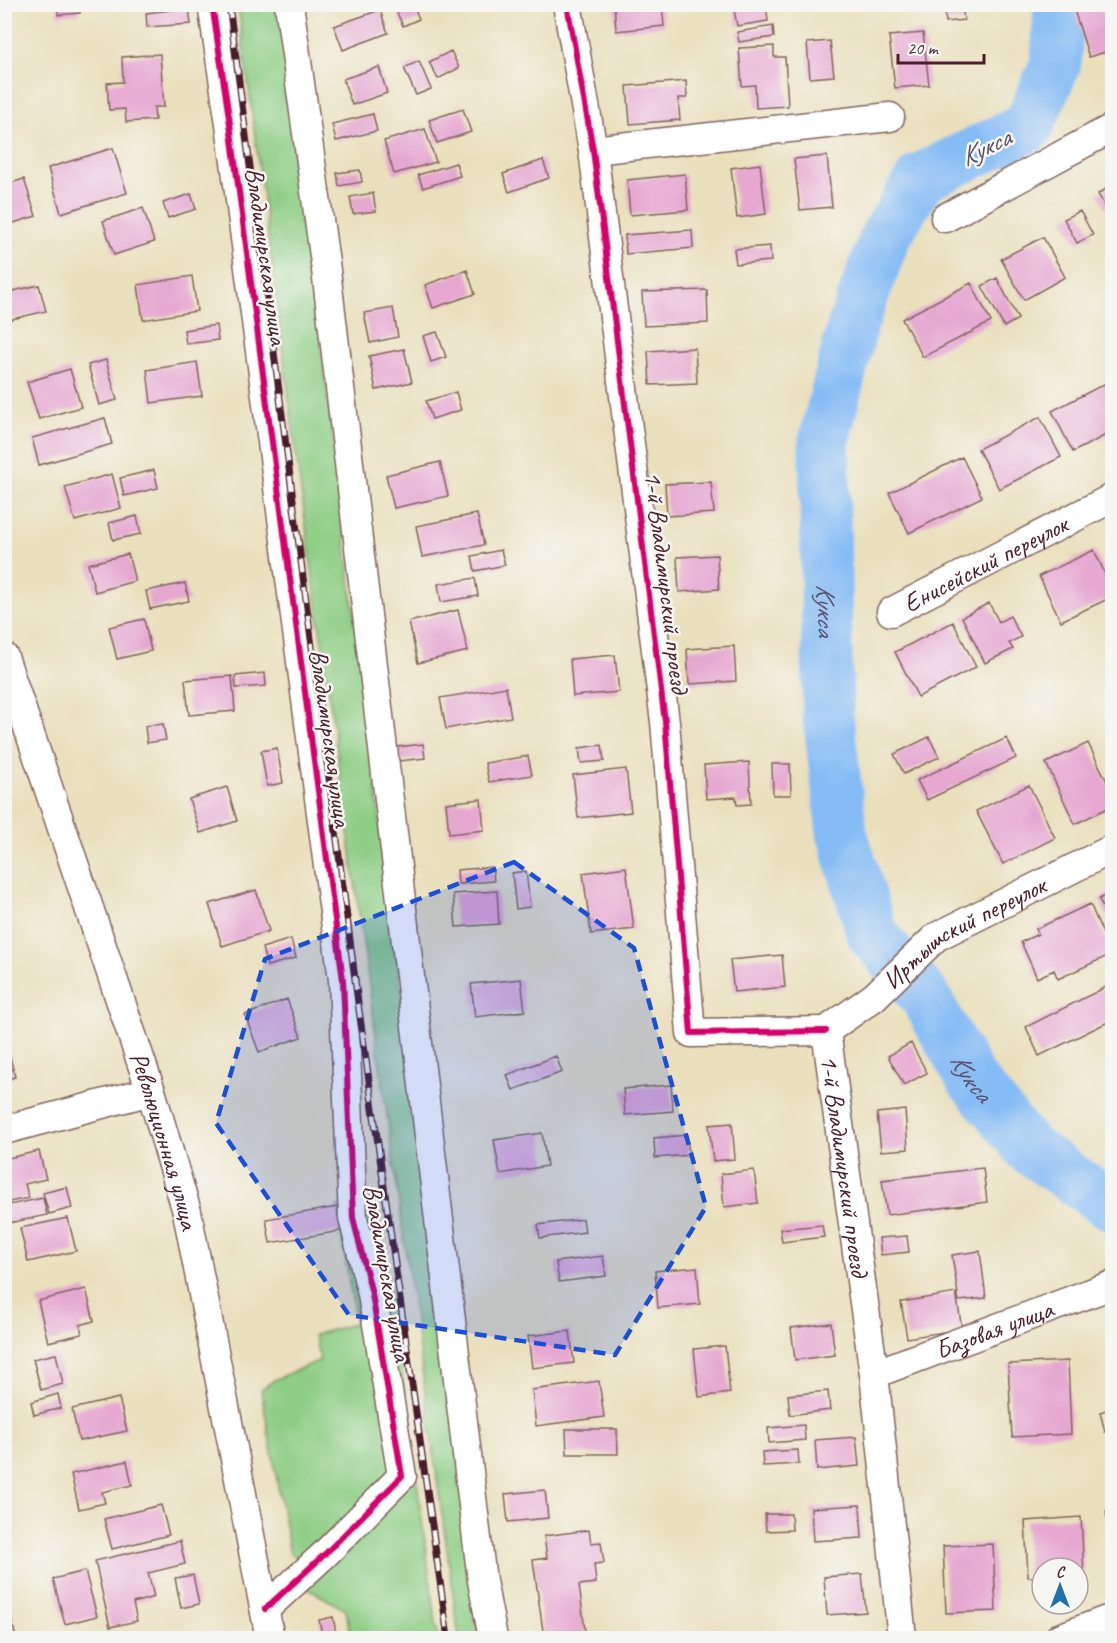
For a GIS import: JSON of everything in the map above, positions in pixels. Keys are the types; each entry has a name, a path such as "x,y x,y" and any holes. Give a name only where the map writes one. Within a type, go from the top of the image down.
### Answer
{"street":[{"name":"Владимирская улица","path":"212,4 343,980 353,1218 372,1294 402,1476 326,1553 265,1609"},
{"name":"Владимирская улица","path":"289,4 326,270 482,1581 493,1638"},
{"name":"1-й Владимирский проезд","path":"567,4 593,150 665,722 691,1033 826,1032 874,1374 902,1638"},
{"path":"593,150 890,117"},
{"path":"945,218 1113,128"},
{"name":"Енисейский переулок","path":"891,612 1113,498"},
{"name":"Революционная улица","path":"4,657 151,1091 187,1212 270,1638"},
{"name":"Иртышский переулок","path":"826,1032 874,997 936,937 1113,849"},
{"path":"4,1130 151,1091"},
{"name":"Базовая улица","path":"874,1374 1113,1285"},
{"path":"1059,1638 1113,1618"}],"highlighted area":[{"path":"514,862 634,948 706,1207 615,1355 349,1315 216,1123 265,959"}],"green space":[{"path":"238,5 279,5 481,1638 459,1638 300,484"},
{"path":"373,1199 395,1320 438,1638 351,1638 346,1610 307,1588 407,1481 362,1201"},
{"path":"348,1203 397,1475 305,1560 290,1554 261,1390 274,1380 320,1360 314,1335 356,1323 337,1207"}],"building":[{"path":"58,4 80,4 80,13 58,15"},
{"path":"393,4 413,4 419,19 403,26"},
{"path":"614,4 662,4 664,26 616,31"},
{"path":"733,4 766,4 768,21 737,26"},
{"path":"943,4 962,4 964,20 946,22"},
{"path":"1092,4 1112,4 1112,50 1089,57 1074,10"},
{"path":"189,8 191,24 147,27 146,13"},
{"path":"380,10 388,33 343,50 334,26"},
{"path":"773,26 774,37 739,42 737,32"},
{"path":"923,33 929,85 895,88 889,36"},
{"path":"830,41 834,76 810,78 807,43"},
{"path":"774,46 774,57 785,57 788,106 756,108 755,85 742,86 739,48"},
{"path":"451,51 459,68 438,79 429,62"},
{"path":"160,54 164,107 154,107 155,120 126,122 125,109 109,110 107,83 123,82 122,57"},
{"path":"419,61 431,89 416,95 404,68"},
{"path":"379,67 387,93 352,105 343,79"},
{"path":"686,81 687,98 678,98 680,120 630,124 627,86"},
{"path":"463,109 471,132 437,143 429,120"},
{"path":"373,114 377,131 336,141 332,124"},
{"path":"425,129 436,162 394,174 384,141"},
{"path":"113,148 127,193 61,213 48,168"},
{"path":"827,156 832,207 800,210 794,159"},
{"path":"543,160 549,178 509,192 503,174"},
{"path":"456,163 460,176 423,188 418,175"},
{"path":"760,164 766,214 737,218 731,168"},
{"path":"360,170 362,182 339,186 337,173"},
{"path":"685,174 688,210 630,215 627,180"},
{"path":"24,179 36,216 4,226 4,185"},
{"path":"1112,185 1112,219 1098,194"},
{"path":"373,193 376,211 353,214 350,197"},
{"path":"191,194 196,209 168,218 163,203"},
{"path":"143,208 154,242 114,255 103,221"},
{"path":"1080,211 1093,235 1077,243 1064,219"},
{"path":"692,230 693,248 626,254 625,235"},
{"path":"1043,237 1065,277 1024,300 1001,259"},
{"path":"770,246 771,261 736,264 734,249"},
{"path":"467,270 475,294 433,308 425,285"},
{"path":"192,276 197,311 143,320 138,285"},
{"path":"997,278 1018,319 1004,327 982,286"},
{"path":"971,283 991,322 923,357 902,319"},
{"path":"39,285 46,311 4,321 4,293"},
{"path":"707,290 708,323 644,326 642,292"},
{"path":"393,308 398,337 370,343 364,313"},
{"path":"216,325 218,340 186,344 184,330"},
{"path":"437,332 446,357 431,362 423,336"},
{"path":"695,348 697,383 650,385 648,351"},
{"path":"404,349 412,382 376,390 369,356"},
{"path":"106,360 117,400 99,405 88,365"},
{"path":"197,362 202,396 151,403 147,370"},
{"path":"70,369 81,407 39,419 27,382"},
{"path":"1112,380 1112,432 1073,452 1052,411"},
{"path":"456,392 461,410 432,419 426,401"},
{"path":"1040,417 1061,457 999,489 978,449"},
{"path":"105,418 112,444 39,465 32,438"},
{"path":"962,457 982,497 909,533 889,493"},
{"path":"440,462 448,496 394,508 386,475"},
{"path":"154,470 158,488 124,496 120,478"},
{"path":"112,474 121,508 75,521 65,487"},
{"path":"711,482 714,513 667,516 665,484"},
{"path":"477,514 484,545 422,557 416,526"},
{"path":"137,516 141,534 113,540 109,523"},
{"path":"501,550 505,565 475,571 472,556"},
{"path":"1094,550 1112,589 1112,597 1061,621 1039,576"},
{"path":"128,554 135,581 95,592 88,564"},
{"path":"717,555 719,589 679,592 677,557"},
{"path":"475,578 478,596 441,602 438,584"},
{"path":"185,583 189,601 150,609 146,591"},
{"path":"989,603 999,622 1010,616 1021,637 1009,643 1013,649 985,663 962,617"},
{"path":"458,610 468,651 418,663 409,622"},
{"path":"144,619 151,651 117,659 109,627"},
{"path":"953,622 976,667 918,697 895,652"},
{"path":"734,646 736,681 689,684 687,649"},
{"path":"615,655 619,692 573,696 570,659"},
{"path":"265,673 266,686 236,688 235,676"},
{"path":"232,676 235,711 189,715 185,680"},
{"path":"506,687 511,717 446,729 440,698"},
{"path":"163,724 166,740 147,743 145,726"},
{"path":"929,737 939,757 904,774 894,754"},
{"path":"1007,738 1016,758 927,800 917,780"},
{"path":"1088,743 1112,792 1112,806 1075,824 1046,763"},
{"path":"423,744 425,758 399,761 397,747"},
{"path":"602,745 604,761 581,763 579,748"},
{"path":"277,748 283,783 267,786 261,751"},
{"path":"528,756 532,775 489,782 485,763"},
{"path":"749,762 751,804 737,805 736,797 706,799 704,765"},
{"path":"772,764 790,764 791,795 773,795"},
{"path":"626,769 631,812 578,818 573,775"},
{"path":"1029,785 1055,838 1003,864 976,811"},
{"path":"227,787 237,821 200,833 189,799"},
{"path":"481,799 484,830 449,834 446,803"},
{"path":"492,867 494,881 458,884 457,870"},
{"path":"626,867 634,929 591,934 583,873"},
{"path":"526,871 530,907 516,909 512,873"},
{"path":"256,890 269,931 222,946 209,904"},
{"path":"497,891 499,924 456,927 453,894"},
{"path":"1112,892 1112,928 1099,899"},
{"path":"1090,904 1112,954 1058,979 1054,970 1037,978 1021,942 1038,934 1036,929"},
{"path":"291,939 296,958 267,966 262,948"},
{"path":"782,955 785,987 734,992 730,960"},
{"path":"521,979 525,1011 475,1017 471,984"},
{"path":"1112,984 1112,1020 1039,1056 1026,1027"},
{"path":"287,999 301,1037 259,1052 245,1015"},
{"path":"911,1043 927,1073 904,1085 888,1056"},
{"path":"9,1053 15,1077 4,1080 4,1054"},
{"path":"556,1056 562,1072 513,1090 507,1075"},
{"path":"671,1085 673,1111 625,1115 623,1089"},
{"path":"905,1110 908,1149 881,1151 877,1113"},
{"path":"732,1123 735,1159 713,1161 709,1125"},
{"path":"542,1133 547,1166 500,1174 494,1140"},
{"path":"687,1135 689,1155 655,1158 654,1138"},
{"path":"39,1151 46,1179 25,1184 29,1198 4,1203 4,1159"},
{"path":"983,1168 987,1202 887,1215 882,1180"},
{"path":"754,1170 758,1203 724,1207 721,1174"},
{"path":"67,1187 72,1208 49,1214 43,1193"},
{"path":"43,1198 47,1215 4,1224 4,1206"},
{"path":"337,1207 341,1231 270,1243 266,1219"},
{"path":"68,1218 76,1251 28,1262 20,1228"},
{"path":"583,1219 585,1232 540,1238 538,1225"},
{"path":"822,1225 824,1237 782,1242 780,1229"},
{"path":"907,1236 909,1252 881,1255 879,1238"},
{"path":"980,1251 986,1298 959,1301 952,1255"},
{"path":"603,1256 606,1276 559,1282 556,1262"},
{"path":"697,1267 700,1304 658,1308 655,1271"},
{"path":"86,1289 94,1321 80,1325 82,1334 48,1342 38,1301"},
{"path":"956,1293 962,1329 907,1338 901,1302"},
{"path":"831,1323 835,1355 795,1360 791,1328"},
{"path":"570,1331 574,1363 532,1368 528,1336"},
{"path":"725,1346 730,1393 699,1397 694,1349"},
{"path":"56,1354 63,1384 41,1390 33,1359"},
{"path":"1068,1361 1071,1434 1012,1437 1008,1364"},
{"path":"599,1381 604,1417 536,1426 532,1390"},
{"path":"828,1391 830,1410 790,1415 788,1395"},
{"path":"58,1394 61,1408 34,1415 31,1402"},
{"path":"119,1398 127,1431 79,1441 72,1409"},
{"path":"1112,1408 1112,1430 1105,1432 1100,1412"},
{"path":"804,1425 805,1440 769,1443 768,1428"},
{"path":"566,1429 617,1429 618,1454 567,1454"},
{"path":"856,1437 859,1466 817,1470 815,1440"},
{"path":"798,1450 799,1464 763,1466 762,1452"},
{"path":"127,1461 132,1485 102,1492 105,1503 79,1509 71,1474"},
{"path":"545,1490 548,1518 508,1522 505,1494"},
{"path":"161,1505 169,1535 112,1549 104,1519"},
{"path":"860,1505 862,1538 813,1541 811,1508"},
{"path":"1112,1511 1112,1539 1111,1539 1106,1512"},
{"path":"765,1514 791,1514 792,1530 766,1531"},
{"path":"1081,1517 1083,1556 1030,1556 1030,1577 1028,1577 1025,1521"},
{"path":"589,1530 591,1543 601,1542 604,1563 594,1564 596,1583 579,1585 586,1638 544,1638 533,1560 547,1558 544,1536"},
{"path":"180,1541 185,1564 148,1573 154,1597 133,1603 137,1621 110,1627 95,1561"},
{"path":"993,1544 996,1611 946,1613 943,1546"},
{"path":"85,1571 97,1616 65,1624 53,1579"},
{"path":"862,1574 866,1612 827,1615 824,1577"},
{"path":"193,1575 199,1604 181,1608 175,1578"},
{"path":"5,1592 16,1638 4,1638"},
{"path":"333,1617 337,1638 323,1638 319,1620"}],"waterway":[{"name":"Кукса","path":"1059,4 1056,63 1028,127 921,178 885,237 853,324 824,440 828,716 842,833 872,934 925,997 971,1079 1029,1149 1112,1206"}],"railway":[{"path":"229,4 358,1003 448,1638"}],"cycle path":[{"path":"212,4 230,124 343,980 353,1218 372,1294 402,1476 326,1553 265,1609"},
{"path":"567,4 593,150 665,722 691,1033 826,1031"}]}
